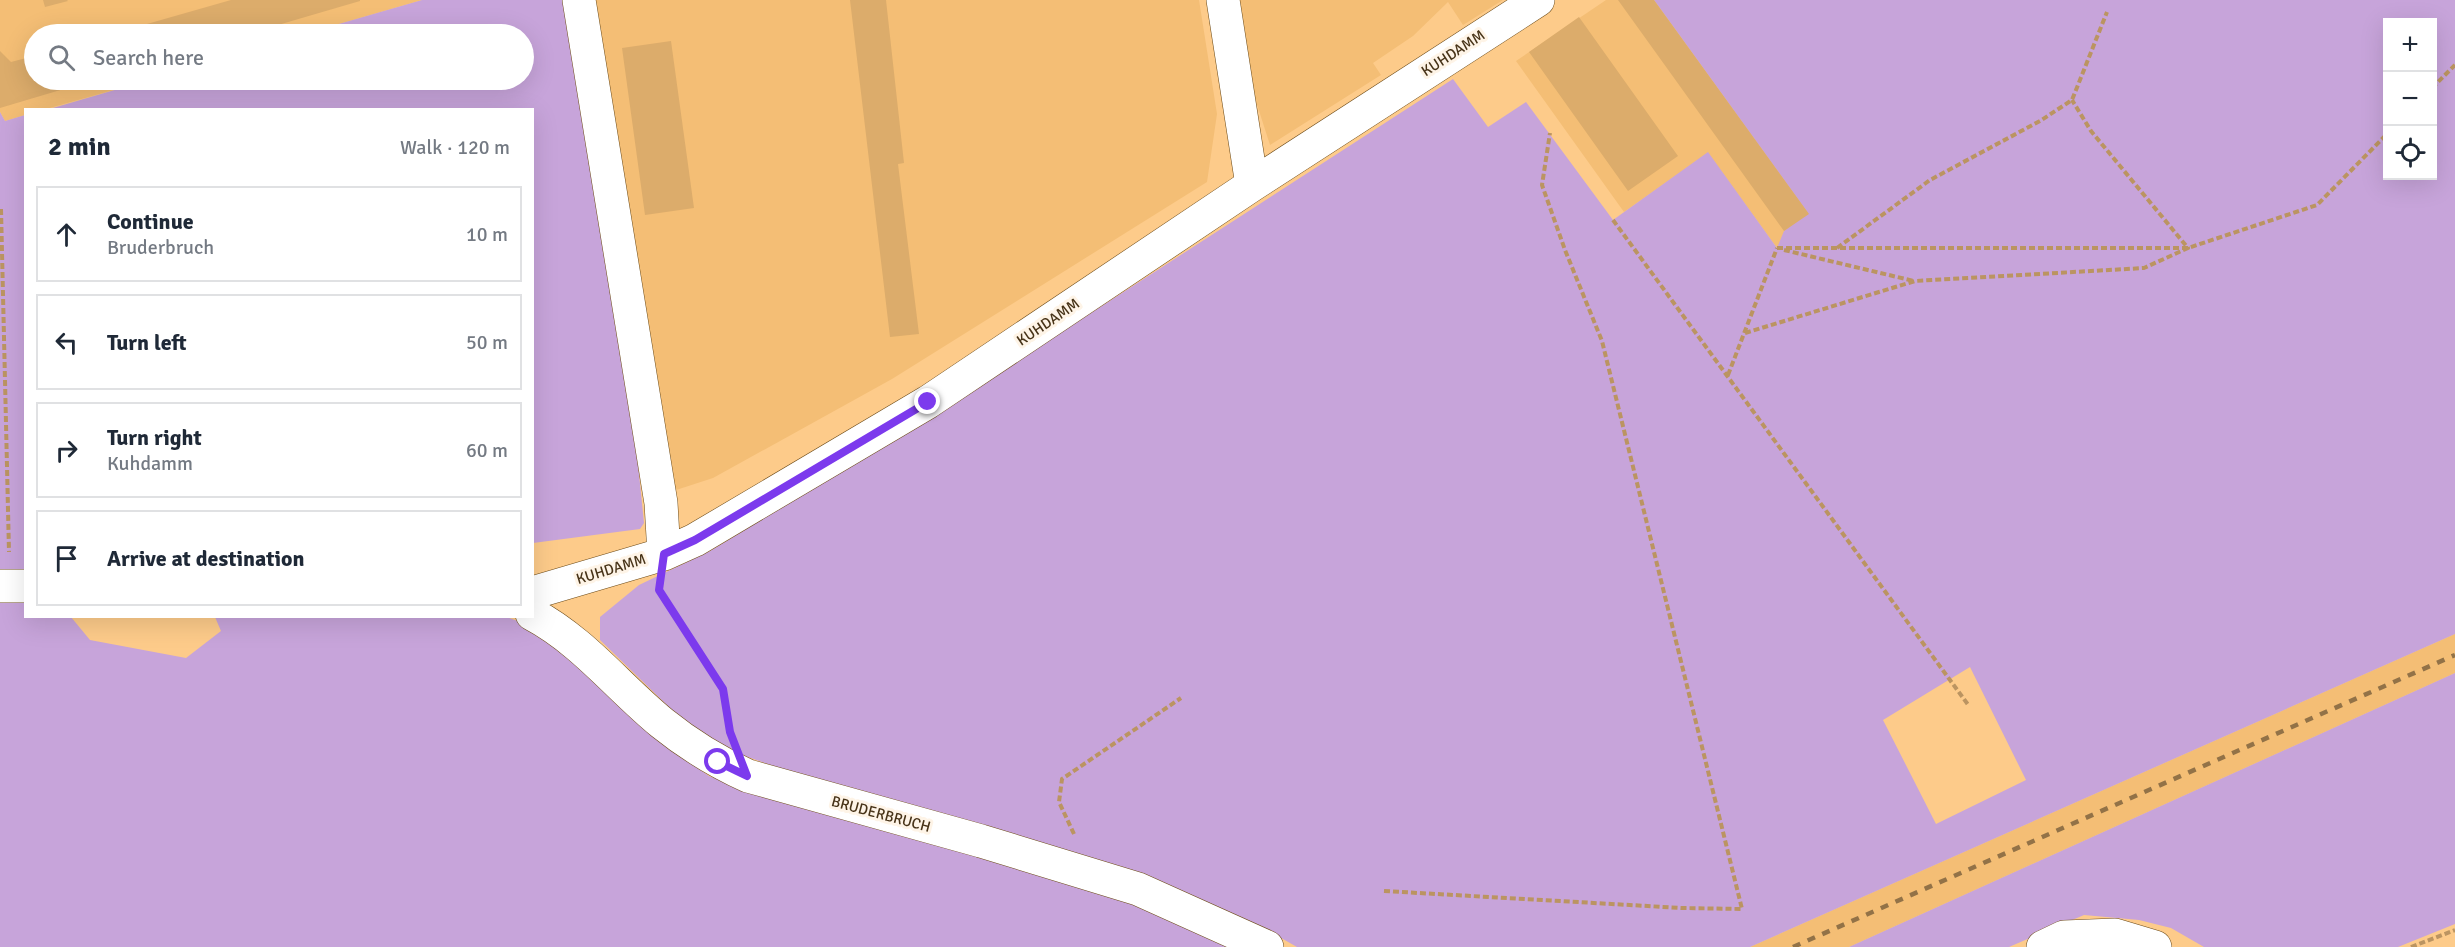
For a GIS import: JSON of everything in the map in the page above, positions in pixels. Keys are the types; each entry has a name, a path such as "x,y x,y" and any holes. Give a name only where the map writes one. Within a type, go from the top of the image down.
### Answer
{"street":[{"path":"579,0 662,503 664,554"},
{"path":"1223,0 1252,185"},
{"name":"KUHDAMM","path":"534,592 664,554 695,540 928,402 1252,185 1538,0"},
{"name":"BRUDERBRUCH","path":"534,615 560,628 662,723 718,762 747,776 981,841 1138,889 1267,947"},
{"path":"2043,947 2064,937 2115,935 2155,947"}],"path":[{"path":"1836,248 1930,180 2040,121 2072,100 2107,12"},
{"path":"2437,84 2455,65"},
{"path":"2072,100 2091,130 2188,248"},
{"path":"1384,891 1683,908 1742,909 1602,341 1564,250 1542,185 1550,133"},
{"path":"1744,333 1915,281 2144,268 2188,248 2317,205 2383,139"},
{"path":"1,209 4,409 12,586"},
{"path":"1613,220 1969,706"},
{"path":"1777,248 2188,248"},
{"path":"1777,248 1915,281"},
{"path":"1728,375 1777,248"},
{"path":"664,554 659,590 723,689 730,732 747,776"},
{"path":"1093,875 1059,802 1062,780 1181,698"},
{"path":"2411,947 2455,930"}],"shaded area":[{"path":"0,0 422,0 339,24 24,24 24,90 113,90 50,108 24,108 24,115 5,121 0,112"},
{"path":"422,0 567,0 633,415 644,523 640,529 534,543 534,108 53,108 115,90 534,90 534,24 339,24"},
{"path":"594,0 1199,0 1217,114 1207,182 892,379 713,478 673,491"},
{"path":"1238,0 1503,0 1463,25 1448,2 1413,36 1373,63 1381,75 1270,145 1253,92"},
{"path":"1606,0 1654,0 1809,214 1777,248 1708,153 1624,212 1516,61"},
{"path":"1654,0 2455,0 2455,634 1750,947 1297,947 1274,934 820,783 720,747 674,712 600,640 600,617 639,585 710,551 927,419 1453,79 1488,127 1526,102 1613,220 1708,152 1777,248 1784,231 1808,213","holes":["1970,667 2026,780 1936,824 1883,720"]},
{"path":"0,112 5,121 24,115 24,572 0,571"},
{"path":"0,601 24,602 24,618 72,618 90,640 186,658 221,631 215,618 510,618 523,623 549,640 653,736 709,776 749,792 977,852 1141,907 1232,947 0,947"},
{"path":"2455,634 2455,673 1849,947 1750,947"},
{"path":"2455,673 2455,924 2398,947 2204,947 2171,928 2139,920 2084,915 2009,947 1849,947"}],"building":[{"path":"43,0 67,0 68,1 45,7"},
{"path":"231,0 360,0 281,24 147,24"},
{"path":"850,0 886,0 904,163 898,164 919,334 890,337"},
{"path":"1618,0 1654,0 1809,214 1784,231"},
{"path":"1579,17 1678,156 1628,191 1529,52"},
{"path":"671,41 694,208 645,215 622,48"},
{"path":"0,51 11,62 24,59 24,90 60,90 0,108"}],"railway":[{"path":"1793,947 2455,655"}],"route":[{"path":"718,762 747,776 730,732 723,689 659,590 664,554 695,540 928,402"}]}
